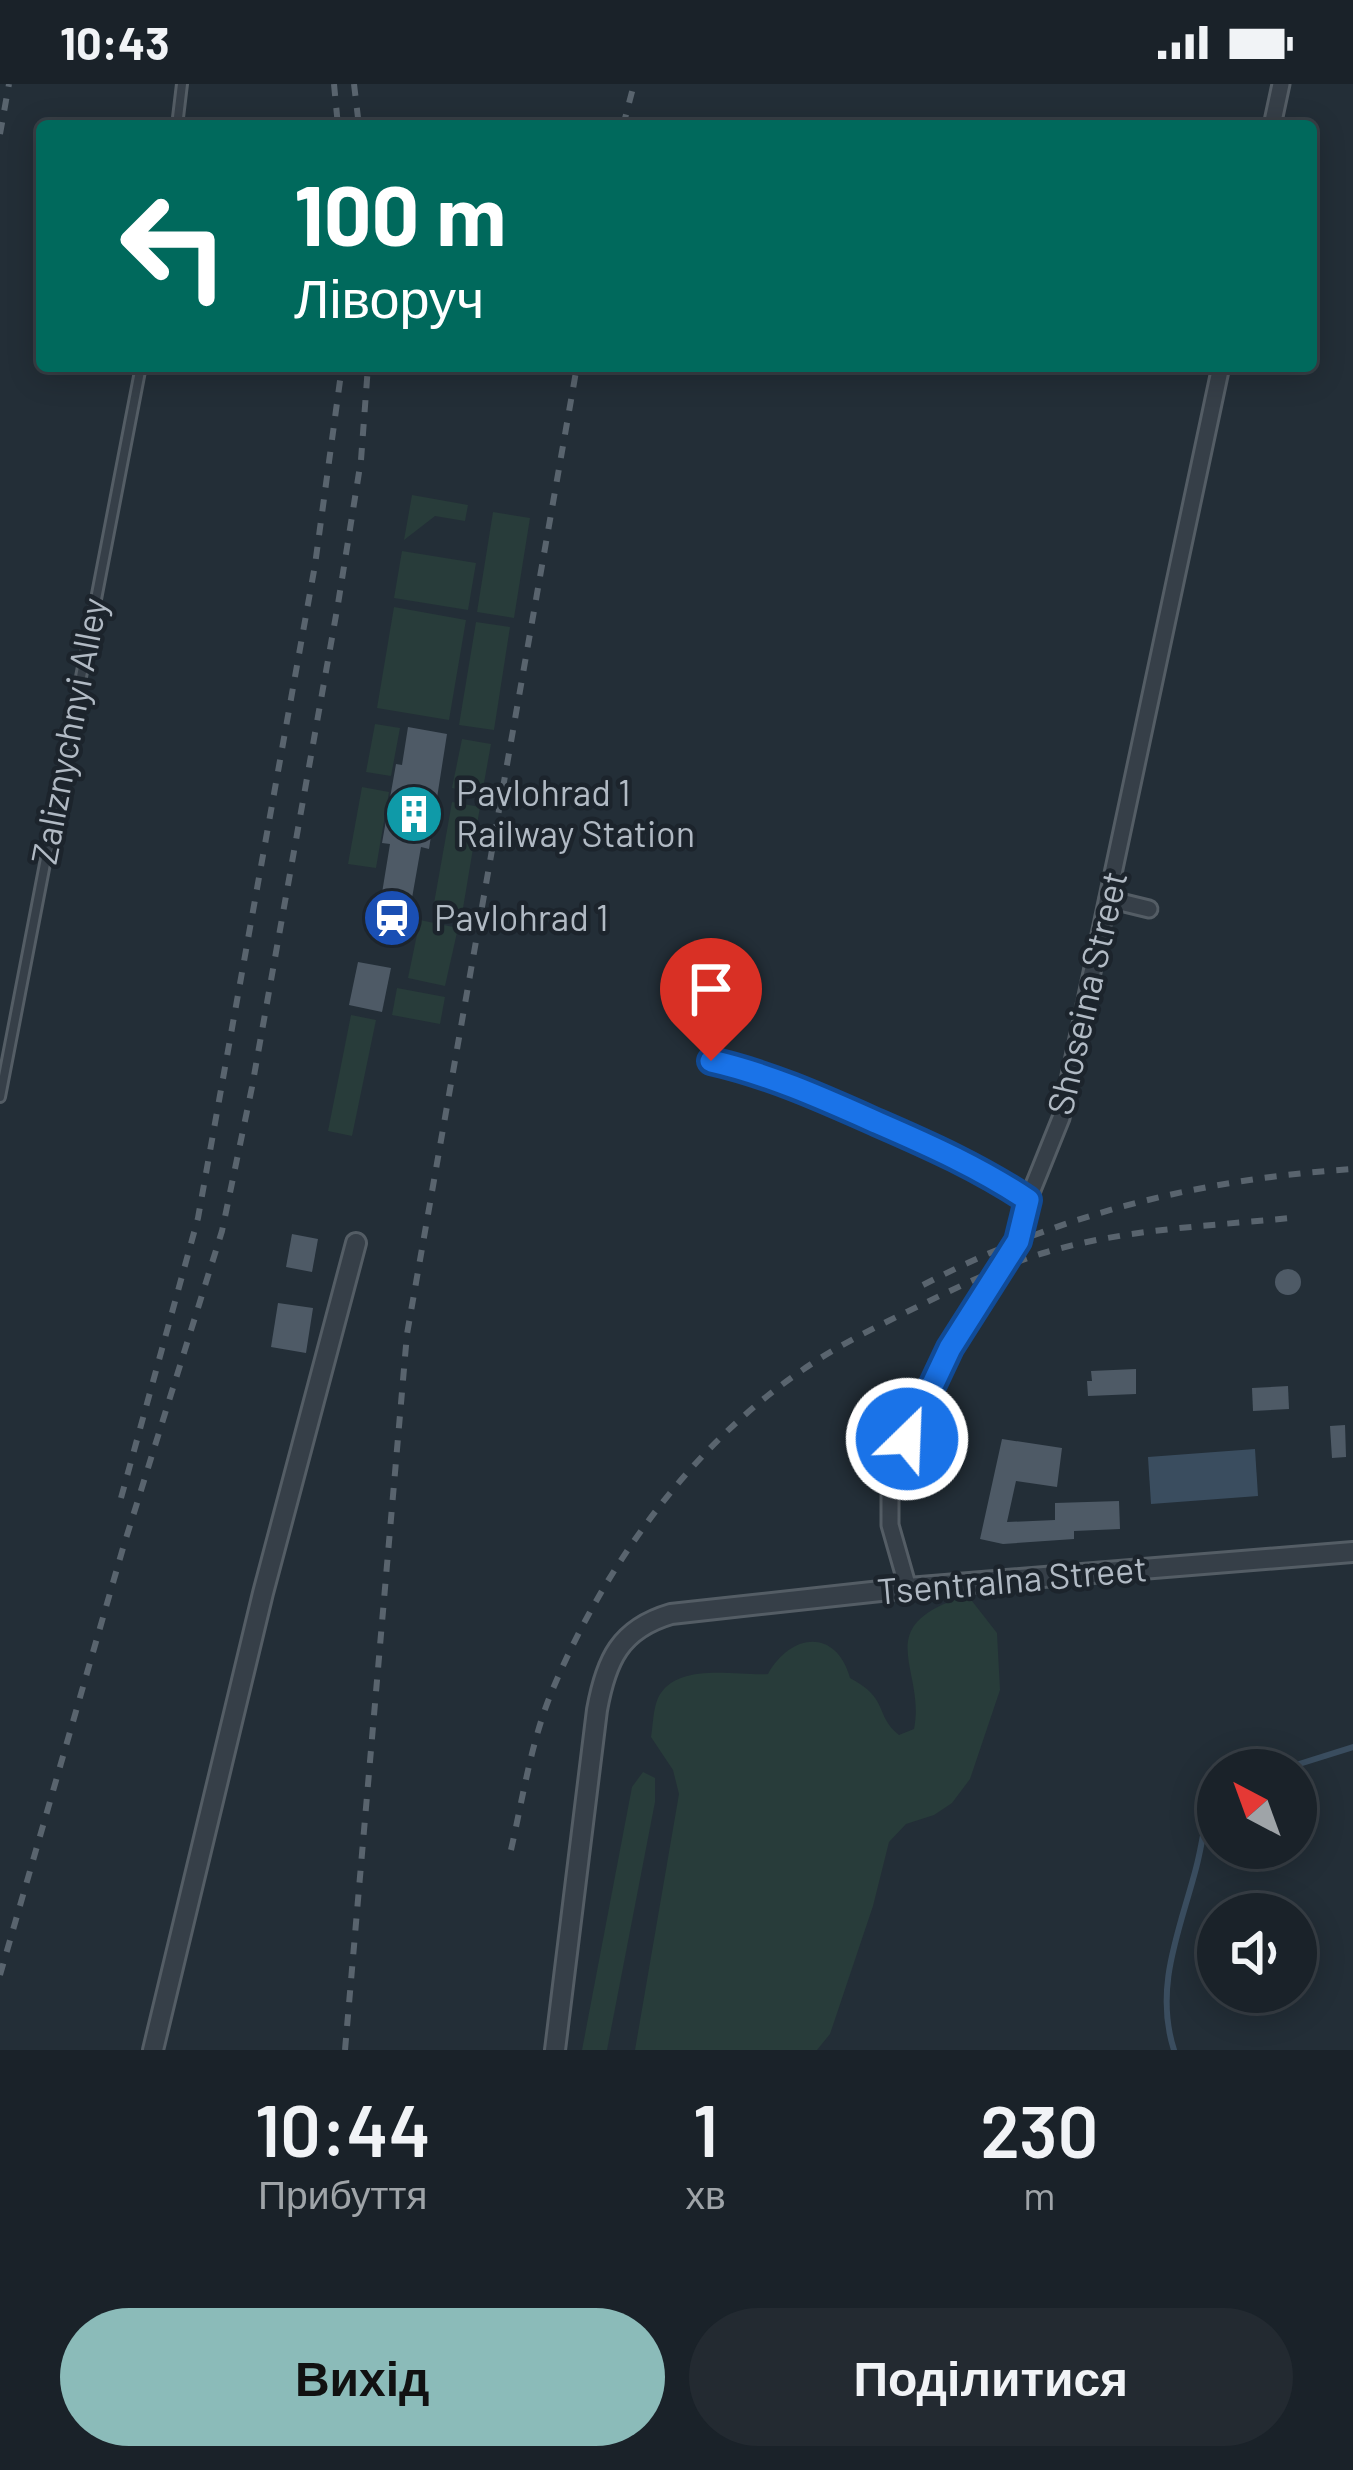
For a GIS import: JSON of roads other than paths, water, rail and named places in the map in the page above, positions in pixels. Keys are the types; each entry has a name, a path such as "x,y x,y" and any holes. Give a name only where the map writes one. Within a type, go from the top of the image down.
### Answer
{"street":[{"path":"1273,120 1281,84"},
{"name":"Shoseina Street","path":"908,1588 890,1526 890,1492 899,1459 950,1348 1018,1241 1028,1200 1061,1118 1220,372"},
{"path":"1108,899 1149,909"},
{"path":"153,2050 263,1593 356,1243"},
{"name":"Tsentralna Street","path":"555,2050 602,1681 609,1659 629,1633 671,1614 908,1588 1353,1552"}],"lane":[{"path":"178,120 182,84"},
{"name":"Zaliznychnyi Alley","path":"0,1097 140,372"},
{"path":"710,1068 711,1061 735,1066 819,1097 977,1166 1028,1200"}],"water":[{"path":"1255,1449 1258,1496 1151,1504 1148,1457"}],"waterway":[{"path":"1317,1758 1353,1747"},
{"path":"1174,2050 1168,1982 1197,1863"}],"railway":[{"path":"0,134 9,84"},
{"path":"334,84 337,120"},
{"path":"354,84 358,120"},
{"path":"625,120 634,84"},
{"path":"121,1498 198,1218 315,565 341,372"},
{"path":"0,1975 123,1548 222,1231 338,604 361,460 368,372"},
{"path":"345,2050 407,1334 576,372"},
{"path":"923,1285 1026,1238 1132,1204 1241,1181 1353,1169"},
{"path":"511,1850 545,1710 597,1600 654,1513 687,1473 761,1402 860,1336 1031,1257 1137,1233 1290,1218"}],"place":[{"name":"Pavlohrad 1 Railway Station","path":"414,814"},
{"name":"Pavlohrad 1","path":"392,918"}]}
